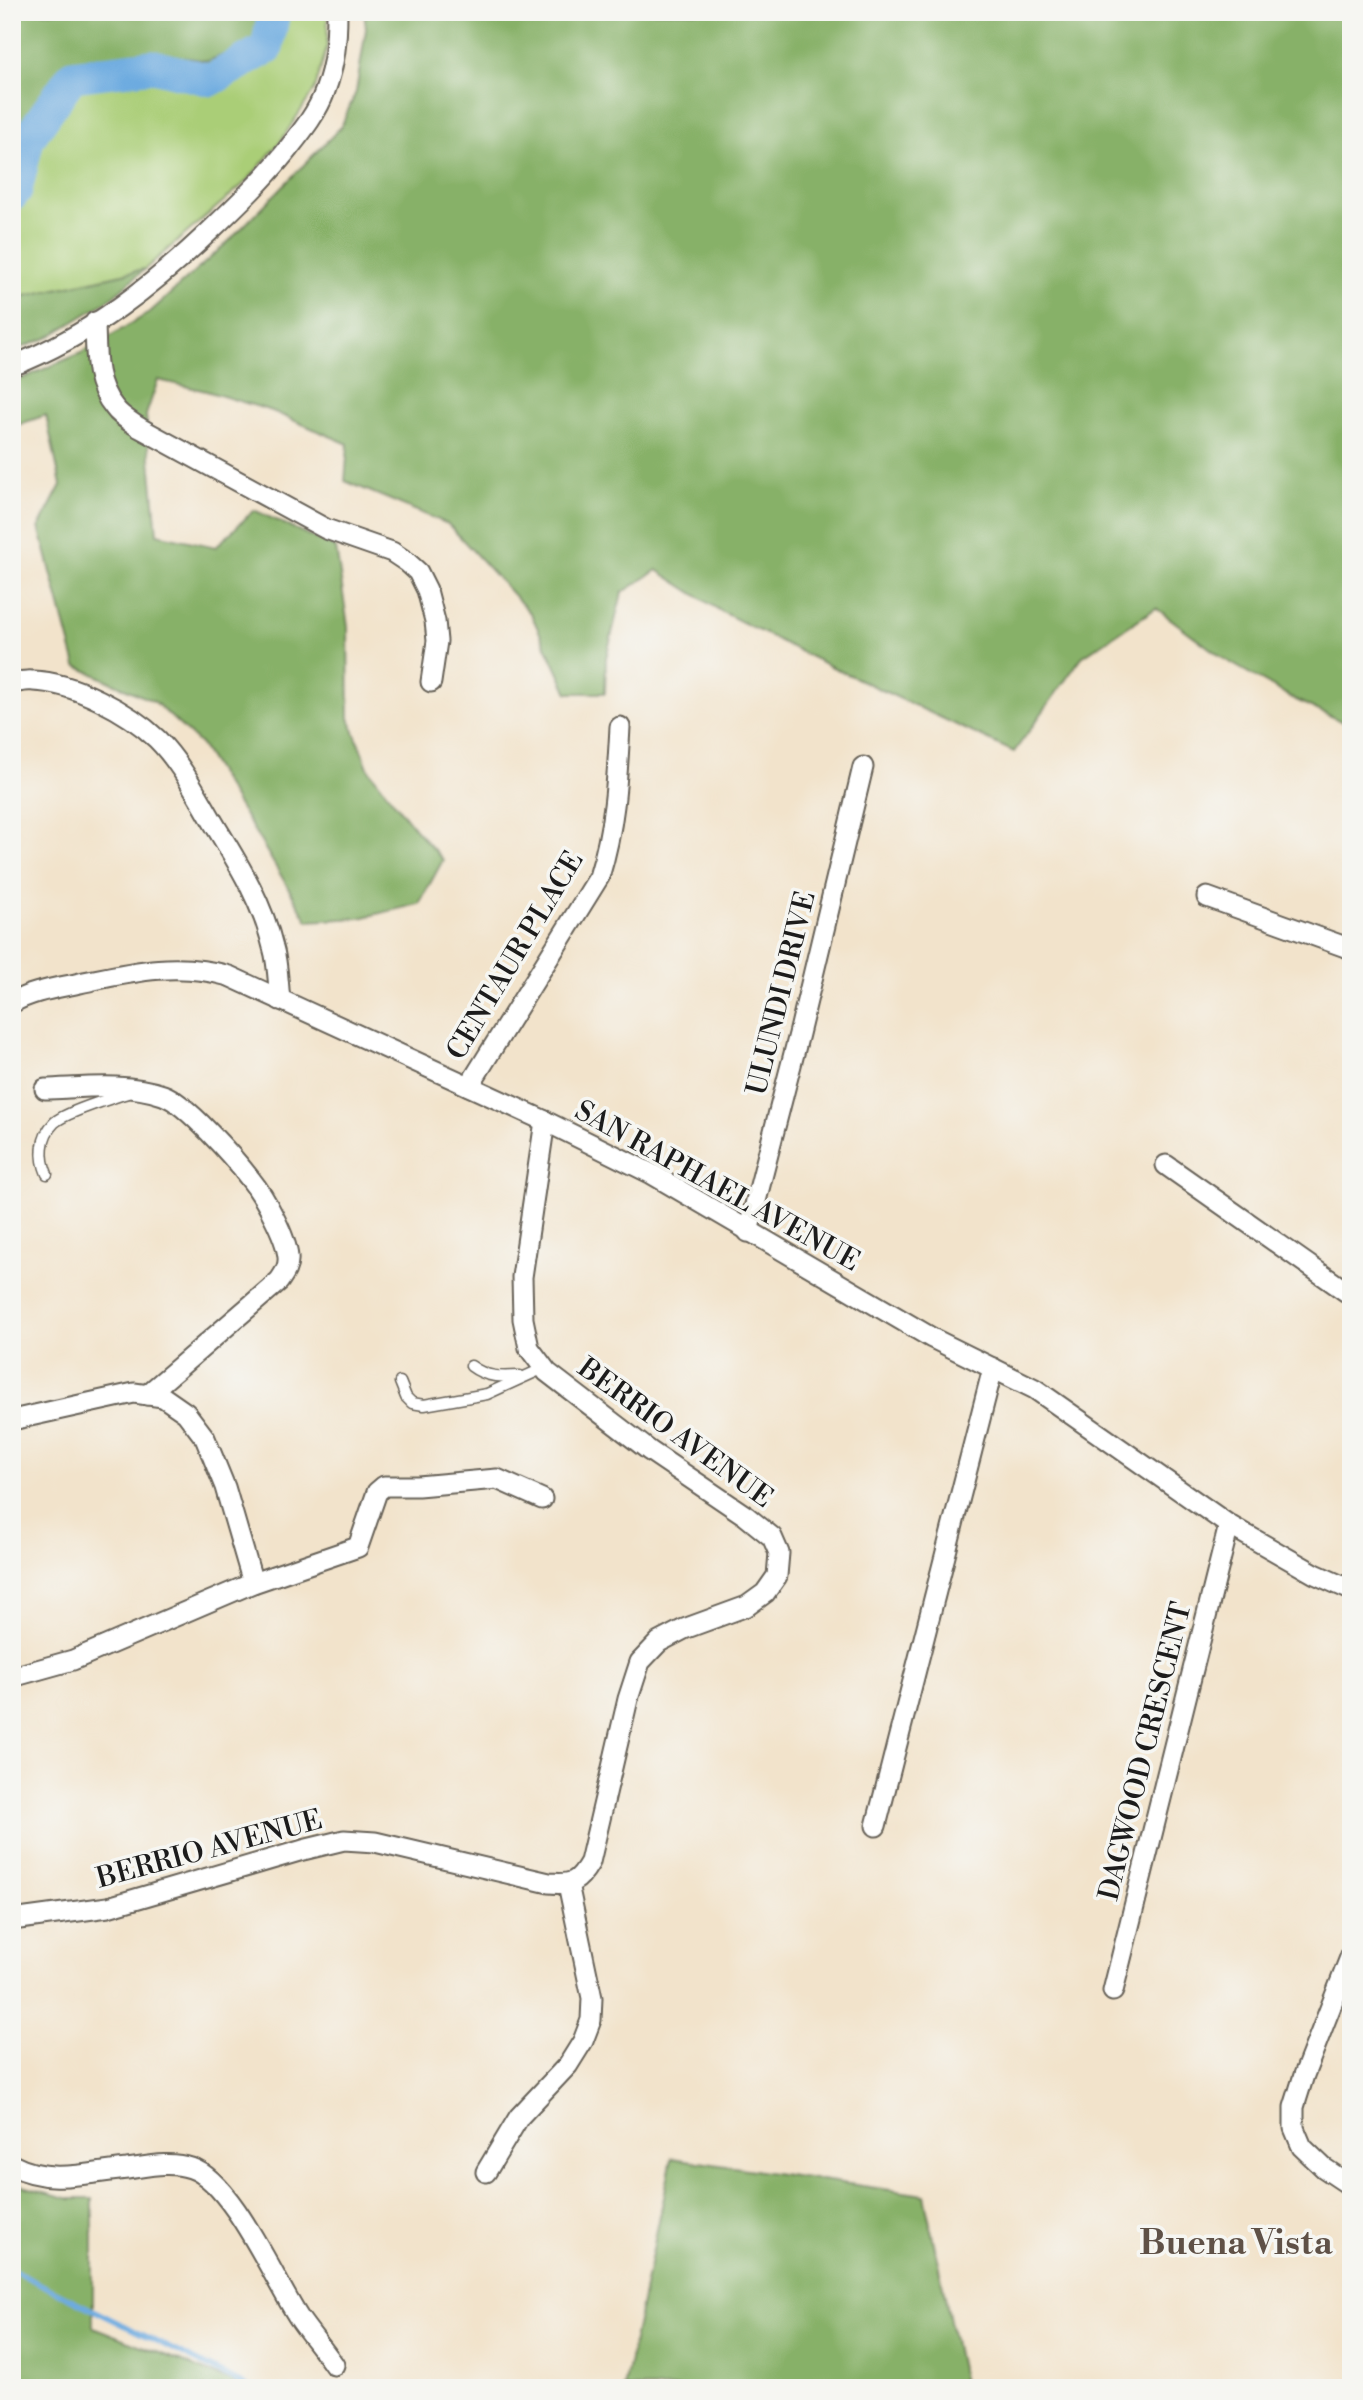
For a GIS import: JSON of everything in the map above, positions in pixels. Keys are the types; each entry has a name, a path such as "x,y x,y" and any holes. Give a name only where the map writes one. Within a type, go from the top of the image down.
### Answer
{"street":[{"path":"12,366 64,342 96,323 169,270 263,180 301,132 325,93 337,49 337,12"},
{"path":"96,323 97,371 105,393 115,409 140,428 315,523 392,552 418,572 427,590 435,621 437,641 431,682"},
{"path":"12,683 34,681 59,685 94,698 132,719 157,740 195,792 241,868 263,914 274,949 280,1000"},
{"name":"CENTAUR PLACE","path":"468,1086 599,877 609,844 616,805 620,727"},
{"name":"ULUNDI DRIVE","path":"748,1232 863,767"},
{"path":"1208,897 1351,949"},
{"name":"SAN RAPHAEL AVENUE","path":"12,1003 48,990 147,969 208,970 229,976 545,1121 652,1174 932,1338 1035,1389 1229,1525 1315,1574 1351,1590"},
{"path":"45,1089 137,1089 164,1095 187,1110 253,1181 274,1220 288,1259 286,1270 279,1281 147,1395"},
{"name":"BERRIO AVENUE","path":"12,1920 108,1907 344,1840 375,1842 549,1883 568,1884 583,1874 590,1862 628,1699 640,1662 659,1642 684,1629 747,1606 765,1593 776,1576 779,1553 772,1537 746,1516 650,1451 544,1368 529,1348 523,1319 522,1278 545,1121"},
{"path":"1166,1165 1351,1295"},
{"path":"876,1826 993,1368"},
{"path":"12,1420 134,1393 163,1397 186,1413 205,1438 225,1487 253,1583"},
{"path":"12,1677 73,1660 253,1583 358,1547 377,1492 384,1486 418,1486 497,1479 542,1499"},
{"name":"DAGWOOD CRESCENT","path":"1114,1991 1229,1525"},
{"path":"486,2172 519,2117 568,2065 591,2020 593,1998 568,1884"},
{"path":"1351,1955 1304,2075 1294,2107 1294,2128 1302,2147 1324,2168 1351,2186"},
{"path":"12,2165 26,2172 56,2178 172,2163 193,2168 212,2179 233,2204 300,2319 334,2365"}],"lane":[{"path":"47,1174 41,1152 46,1134 54,1122 137,1089"},
{"path":"471,1366 493,1377 525,1376"},
{"path":"400,1382 405,1396 412,1403 424,1405 487,1394 544,1368"}],"green space":[{"path":"12,12 262,14 256,43 208,61 155,53 67,68 12,143"},
{"path":"262,12 328,12 327,47 315,89 280,142 248,180 145,269 12,299 12,143 67,68 155,53 208,61"},
{"path":"364,12 1351,12 1351,726 1296,700 1224,659 1156,608 1082,657 1014,752 813,658 722,612 657,570 622,593 606,658 605,693 568,693 531,614 448,524 345,481 348,444 272,411 158,380 146,415 157,534 216,547 254,510 336,548 348,626 349,718 369,770 443,860 419,904 360,918 308,921 201,745 155,702 76,666 39,527 61,485 46,415 12,427 12,383 81,353 149,313 230,240 341,127 356,92 366,29"},
{"path":"145,269 106,302 47,338 12,351 12,299"},
{"path":"672,2158 924,2195 964,2388 624,2388"},
{"path":"12,2183 70,2199 93,2199 93,2327 249,2388 12,2388"}],"waterway":[{"path":"12,195 16,190 28,139 72,76 153,66 211,80 267,48 274,12"},
{"path":"12,2270 251,2388"}],"district":[{"name":"Buena Vista","path":"1236,2242"}]}
